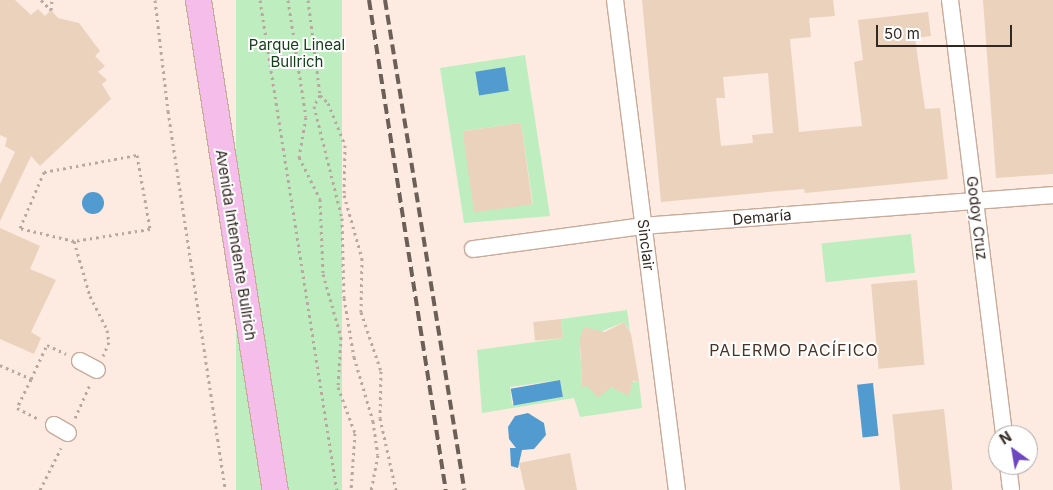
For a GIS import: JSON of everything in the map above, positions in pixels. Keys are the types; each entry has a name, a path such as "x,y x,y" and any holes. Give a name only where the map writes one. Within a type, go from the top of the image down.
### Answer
{"main road":[{"name":"Avenida Intendente Bullrich","path":"198,0 275,490"}],"street":[{"name":"Sinclair","path":"615,0 677,490"},
{"name":"Godoy Cruz","path":"950,0 1003,425"},
{"name":"Demaría","path":"473,249 644,226 974,200 1053,196"},
{"path":"80,361 97,370"},
{"path":"1009,475 1011,490"}],"path":[{"path":"41,0 50,10 52,0"},
{"path":"155,0 168,112 225,490"},
{"path":"260,0 337,490"},
{"path":"288,0 306,118 299,157 320,199 323,274 334,302 340,337 338,387 356,434 351,490"},
{"path":"308,0 320,95 314,106 342,218 344,298 354,357 369,404 378,455 371,490"},
{"path":"320,95 328,103 345,146 344,195 362,258 362,312 382,371 380,418 396,490"},
{"path":"137,155 150,229 74,241 20,228 44,172 137,155"},
{"path":"74,241 90,296 109,342"},
{"path":"61,429 17,408 47,346 80,361"},
{"path":"0,365 31,379"}],"green space":[{"name":"Parque Lineal Bullrich","path":"236,0 342,0 342,490 236,490"},
{"path":"525,55 550,216 464,223 440,68","holes":["521,123 533,204 475,209 463,131"]},
{"path":"911,234 915,273 826,282 821,243"},
{"path":"627,310 630,331 624,322 600,332 585,327 580,347 582,386 590,386 598,398 607,388 616,387 629,395 632,382 639,381 642,408 580,417 574,398 482,413 477,350 563,338 561,319","holes":["560,380 563,396 512,404 510,387"]}],"water":[{"path":"505,67 509,91 479,95 475,72"},
{"path":"93,192 101,195 104,203 101,211 93,214 85,211 82,203 85,195"},
{"path":"560,380 563,397 514,405 511,389"},
{"path":"873,383 879,436 863,437 857,385"},
{"path":"528,413 544,423 546,435 534,449 522,450 518,468 511,466 510,448 516,448 509,439 508,427 515,416"}],"building":[{"path":"0,0 15,0 31,15 38,9 45,16 51,10 58,18 79,23 100,51 95,56 105,66 98,72 107,80 102,84 111,99 40,166 31,156 0,221 0,184 15,152 5,146 7,138 0,135"},
{"path":"642,0 833,0 835,16 809,18 811,37 790,39 799,132 862,126 854,62 863,60 858,20 928,12 931,36 915,38 925,109 940,108 948,179 805,193 804,189 661,202","holes":["768,73 773,133 752,135 753,143 721,146 716,98 725,98 723,77"]},
{"path":"983,0 1053,0 1053,174 996,178"},
{"path":"521,123 532,204 474,212 463,131"},
{"path":"0,228 40,246 30,269 56,280 31,332 41,338 34,354 0,339"},
{"path":"917,280 924,365 879,369 871,284"},
{"path":"561,319 563,338 535,341 533,322"},
{"path":"624,322 631,334 639,381 633,381 629,396 611,387 598,398 587,386 582,387 580,339 584,327 605,332"},
{"path":"944,409 952,490 900,490 892,414"},
{"path":"570,453 577,490 525,490 519,463"}],"railway":[{"path":"369,0 446,490"},
{"path":"385,0 464,490"}],"district":[{"name":"PALERMO PACÍFICO","path":"794,350"}]}
